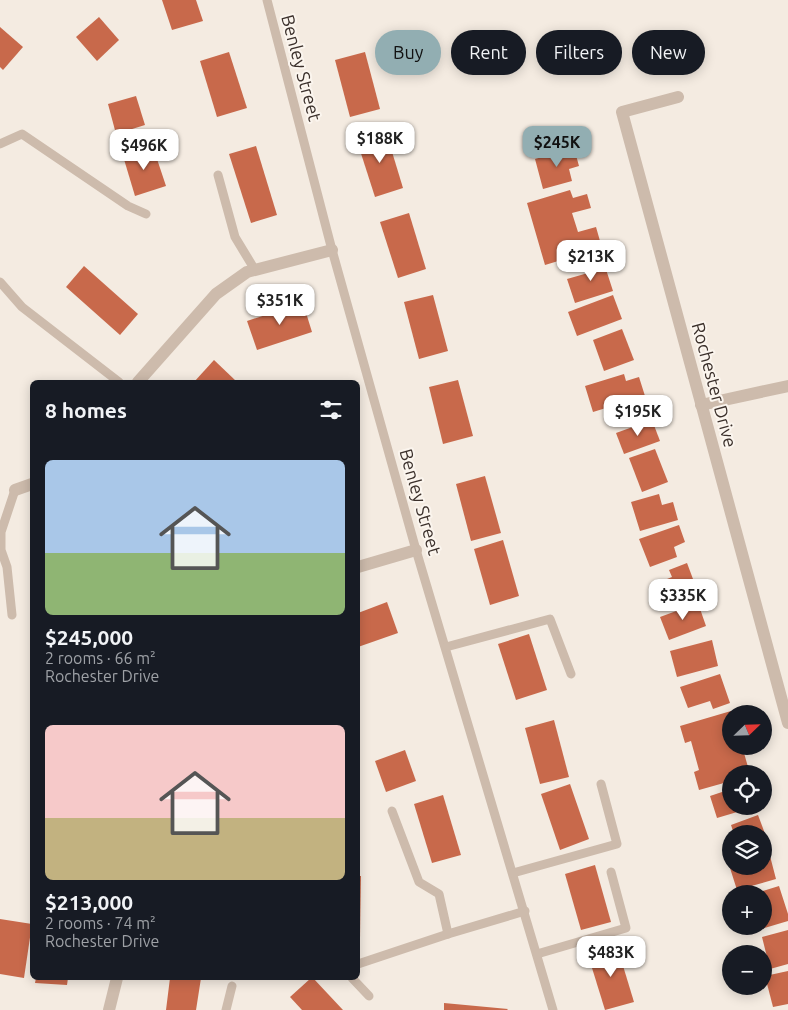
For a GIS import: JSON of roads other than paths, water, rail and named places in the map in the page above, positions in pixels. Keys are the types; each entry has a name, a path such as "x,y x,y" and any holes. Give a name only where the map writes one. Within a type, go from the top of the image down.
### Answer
{"street":[{"name":"Rochester Drive","path":"678,97 622,112 701,405 786,707 788,723"},
{"path":"140,380 216,294 247,272 332,250"},
{"path":"701,405 788,386"},
{"path":"15,490 30,485"},
{"path":"360,566 416,550"},
{"path":"109,1010 116,980"}],"lane":[{"name":"Benley Street","path":"267,0 332,250 416,550 553,1010"},
{"path":"0,144 22,134 128,206 146,214"},
{"path":"218,175 235,237 255,270"},
{"path":"0,282 22,307 116,380"},
{"path":"12,615 1,532 15,490"},
{"path":"446,647 550,618 571,674"},
{"path":"513,873 618,844 601,784"},
{"path":"392,810 420,882 439,894 448,934"},
{"path":"537,954 626,928 611,872"},
{"path":"360,963 524,911"},
{"path":"354,980 369,996"},
{"path":"226,1010 232,986"}]}
